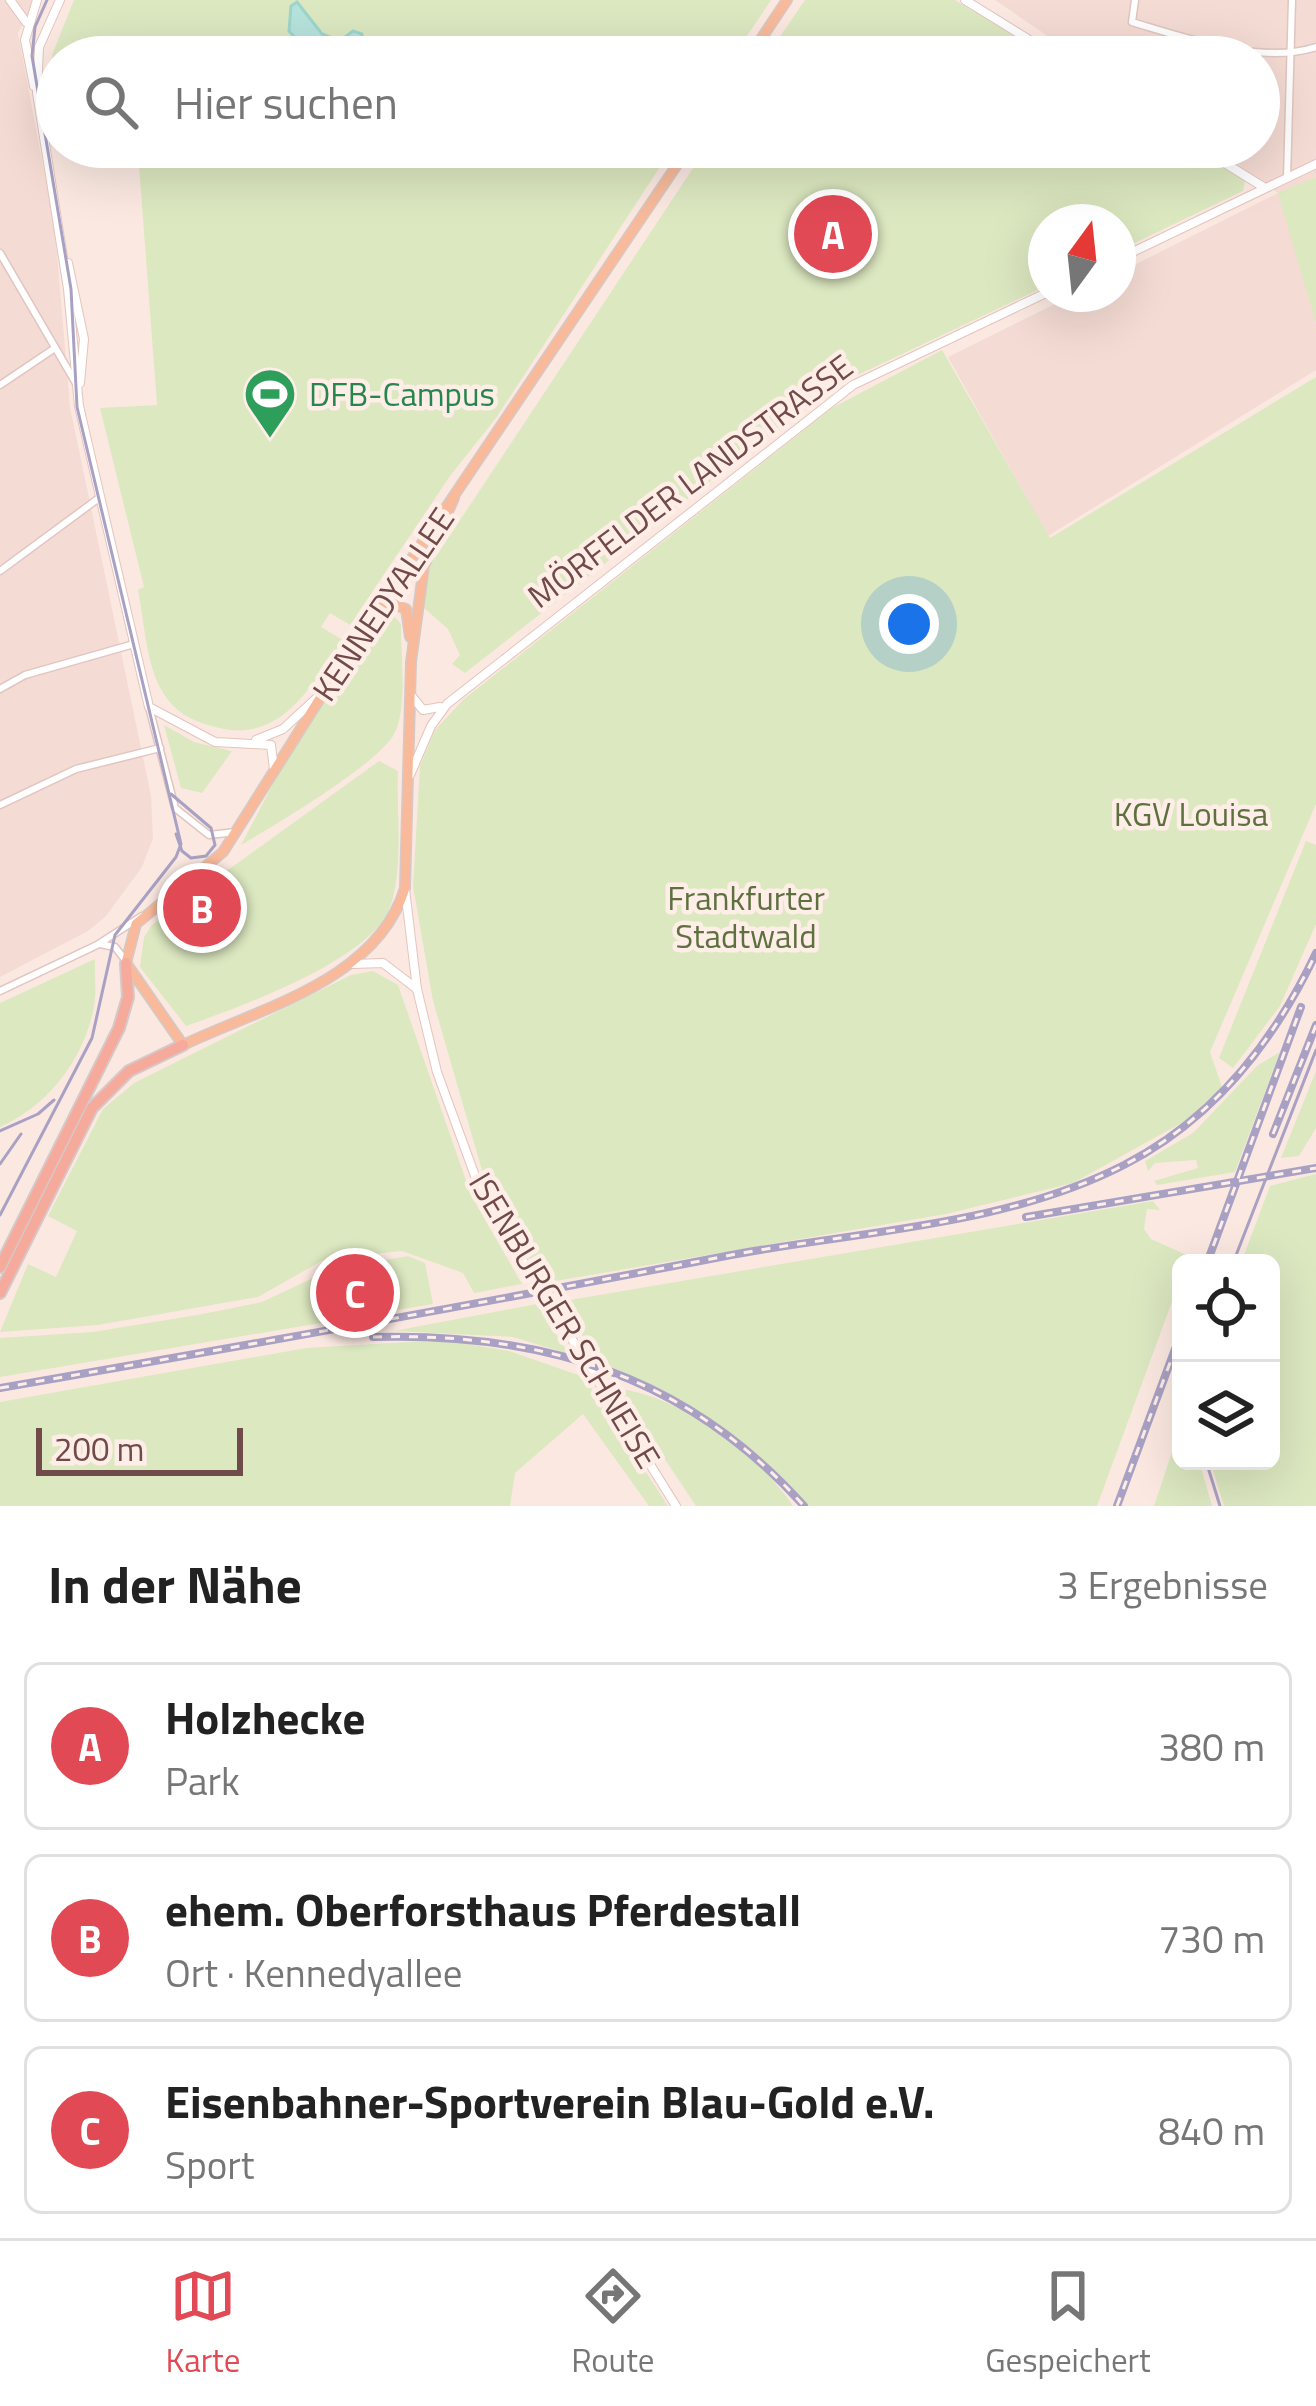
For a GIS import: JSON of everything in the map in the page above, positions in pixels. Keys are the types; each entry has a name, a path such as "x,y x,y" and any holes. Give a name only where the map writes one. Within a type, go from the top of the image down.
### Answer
{"highway":[{"path":"0,1267 119,1028 128,997 126,962"},
{"path":"0,1293 92,1108 129,1071 183,1045"}],"main road":[{"path":"0,2 9,0 26,24"},
{"path":"36,90 26,24 37,0"},
{"path":"43,36 57,0"},
{"path":"763,36 787,0"},
{"path":"968,0 1024,36"},
{"path":"1136,250 1316,164"},
{"path":"49,168 83,423 149,706 204,739 272,746 274,769"},
{"name":"KENNEDYALLEE","path":"146,915 211,867 236,832 373,616 675,168"},
{"path":"1233,168 1265,188"},
{"name":"MÖRFELDER LANDSTRASSE","path":"409,776 430,726 447,704 853,385 1028,302"},
{"name":"ISENBURGER SCHNEISE","path":"454,498 424,566 411,670 405,888 418,989 437,1072 482,1195 676,1506"},
{"path":"373,616 393,604 408,612 411,670"},
{"path":"410,692 423,710 447,704"},
{"path":"247,743 284,729 322,694"},
{"path":"146,915 130,935 126,962 183,1045 352,964 386,933 405,888"},
{"path":"352,964 383,963 418,989"}],"street":[{"path":"1135,0 1132,22 1180,36"},
{"path":"1287,178 1284,144 1294,54 1292,0"},
{"path":"1280,52 1294,54 1316,47"},
{"path":"0,253 78,389"},
{"path":"0,386 55,348"},
{"path":"0,571 99,498"},
{"path":"0,689 25,674 134,644"},
{"path":"149,706 180,815 204,833 236,832"},
{"path":"0,805 76,769 160,748"},
{"path":"0,991 97,945 146,915"},
{"path":"97,945 114,946 126,962"}],"shaded area":[{"path":"0,0 36,0 18,33 36,129 36,168 43,168 55,230 70,407 151,796 153,838 142,867 106,916 88,931 0,977"},
{"path":"995,0 1316,0 1316,177 1279,193 1316,324 1316,370 1048,536 948,357 1039,312 1136,312 1136,264 1278,193 1242,168 1280,168 1280,36 1047,36"}],"green space":[{"path":"74,0 771,0 747,36 60,36"},
{"path":"805,0 955,0 1014,36 780,36"},
{"name":"DFB-Campus","path":"139,168 659,168 496,418 450,476 350,625 330,613 321,627 343,640 318,676 291,708 258,728 215,727 184,715 167,698 152,668 138,590 144,587 100,408 157,405"},
{"path":"693,168 1225,168 1245,181 1243,191 1136,242 1136,204 1028,204 1028,295 845,381 824,372 815,383 819,396 465,673 452,664 460,655 448,629 424,608 429,567"},
{"path":"1316,177 1316,324 1278,193"},
{"name":"Frankfurter Stadtwald","path":"942,350 1050,538 1316,377 1316,804 1210,1052 1222,1087 1185,1121 1073,1183 946,1214 544,1283 488,1191 433,1001 413,886 420,766 435,730 464,699 832,408"},
{"path":"392,614 401,624 403,681 393,736 345,779 241,845 329,687 371,632"},
{"path":"164,725 194,742 232,751 202,793 181,788"},
{"path":"379,761 398,771 399,843 393,896 375,931 298,981 186,1026 140,967 144,937 152,925"},
{"path":"1306,841 1316,845 1316,924 1280,1006 1233,1068 1219,1058"},
{"path":"95,959 94,1006 73,1062 34,1107 0,1127 0,1003"},
{"path":"373,971 398,985 471,1195 522,1284 474,1293 463,1273 402,1251 325,1259 258,1297 98,1325 0,1332 28,1264 56,1277 77,1231 48,1216 103,1109 134,1083 351,975"},
{"path":"1280,1052 1235,1172 1157,1185 1154,1181 1198,1168 1196,1160 1155,1163 1148,1171 1145,1161 1193,1133 1257,1066"},
{"path":"1316,1071 1316,1128 1299,1156 1281,1158"},
{"path":"1316,1174 1316,1506 1224,1506 1213,1470 1280,1470 1280,1254 1244,1254 1270,1186"},
{"path":"1153,1201 1160,1210 1147,1209 1144,1229 1151,1239 1185,1254 1172,1254 1172,1302 1097,1506 808,1506 760,1457 723,1429 602,1362 558,1302"},
{"path":"408,1256 425,1263 433,1304 0,1377 0,1338 93,1332 203,1314 262,1302 330,1270"},
{"path":"537,1304 569,1354 513,1337 394,1331"},
{"path":"443,1340 509,1351 584,1377 668,1506 649,1506 583,1414 515,1473 510,1506 0,1506 0,1402 306,1348"},
{"path":"618,1389 667,1403 716,1431 760,1467 793,1506 696,1506"},
{"path":"1172,1452 1172,1470 1202,1470 1212,1506 1154,1506"}],"water":[{"path":"297,2 327,36 294,36 289,31 291,6"}],"tram line":[{"path":"36,80 35,27 47,0"},
{"path":"0,1215 92,1038 115,935 181,844 77,407 71,289 51,168"},
{"path":"171,794 211,828 215,845 206,856 191,858 182,851 176,834"},
{"path":"1237,1254 1316,1050"},
{"path":"0,1131 38,1114 54,1100"},
{"path":"0,1164 21,1134"},
{"path":"1209,1470 1220,1506"}],"railway":[{"path":"0,1388 726,1256 929,1224 1078,1186 1156,1147 1212,1102 1281,1017 1316,953"},
{"path":"1210,1254 1301,1007"},
{"path":"1273,1134 1316,1025"},
{"path":"1026,1217 1316,1168"},
{"path":"373,1337 496,1343 609,1371 712,1424 759,1461 804,1506"},
{"path":"1117,1506 1172,1357"}],"place":[{"name":"Holzhecke","path":"833,234"},
{"name":"DFB-Campus","path":"270,440"},
{"name":"ehem. Oberforsthaus Pferdestall","path":"202,908"},
{"name":"Eisenbahner-Sportverein Blau-Gold e.V.","path":"355,1293"}],"park label":[{"name":"KGV Louisa","path":"1191,814"}]}
